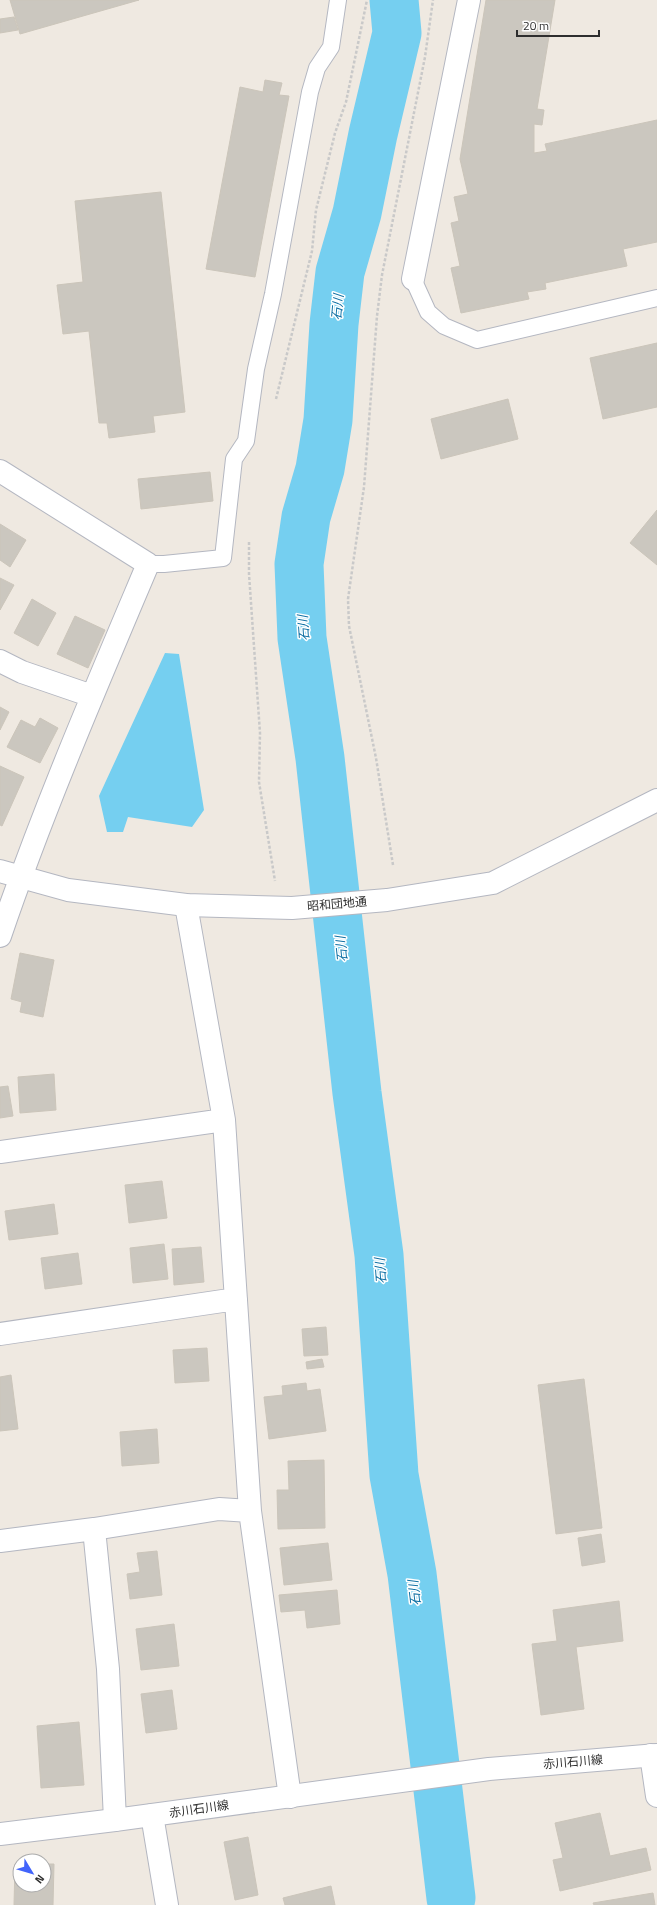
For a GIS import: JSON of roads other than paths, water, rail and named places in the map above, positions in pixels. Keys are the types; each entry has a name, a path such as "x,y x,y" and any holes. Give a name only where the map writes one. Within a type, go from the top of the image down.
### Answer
{"street":[{"path":"413,278 469,0"},
{"path":"0,470 148,564 92,696 10,874 0,936"},
{"path":"0,661 22,672 92,696"},
{"name":"昭和団地通","path":"10,874 68,890 186,905 292,908 387,900 493,883 657,800"},
{"path":"186,905 224,1120 250,1511 290,1797"},
{"path":"0,1152 224,1120"},
{"path":"0,1334 236,1300"},
{"path":"0,1541 94,1529 219,1509 250,1511"},
{"path":"94,1529 108,1669 115,1820"},
{"path":"654,1755 657,1796"},
{"name":"赤川石川線","path":"0,1834 290,1797 489,1769 654,1755"},
{"path":"152,1815 167,1905"}],"lane":[{"path":"148,564 164,564 223,558 234,459 246,441 256,369 273,294 310,92 318,68 331,47 338,0"},
{"path":"413,278 428,312 444,326 477,340 657,298"}],"water":[{"path":"165,653 179,654 204,810 192,827 128,817 123,832 107,832 99,796"}],"waterway":[{"name":"石川","path":"394,0 397,33 373,134 357,213 340,272 334,324 328,420 320,469 306,517 299,564 302,638 320,758 357,1093 379,1255 394,1475 412,1574 451,1898"},
{"name":"石川","path":"451,1898 451,1905"}]}
